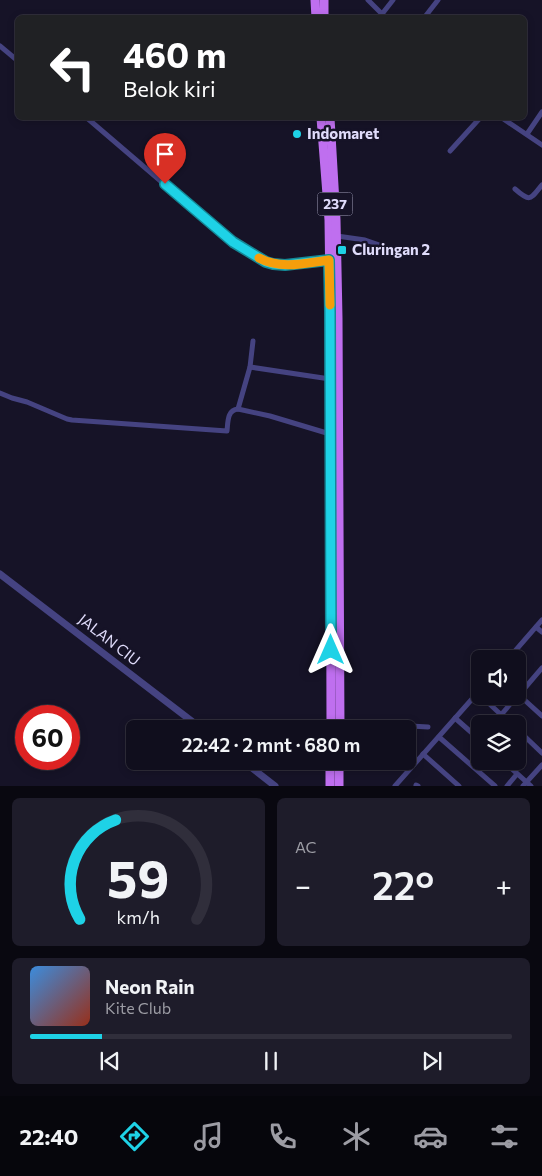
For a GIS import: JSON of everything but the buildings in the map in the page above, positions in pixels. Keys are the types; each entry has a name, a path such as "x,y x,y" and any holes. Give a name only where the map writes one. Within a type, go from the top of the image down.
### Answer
{"main road":[{"path":"313,1 315,15"},
{"name":"237","path":"322,120 329,260 334,290"},
{"name":"237","path":"330,120 337,236 334,312 336,694 339,720"},
{"name":"237","path":"334,312 330,379 336,650"},
{"name":"237","path":"332,720 336,694"},
{"path":"330,770 330,786"},
{"path":"339,770 339,786"}],"street":[{"path":"368,0 383,15"},
{"path":"385,15 393,0"},
{"path":"426,15 438,0"},
{"path":"313,1 324,4"},
{"path":"0,46 15,58"},
{"path":"527,134 542,112"},
{"path":"89,120 212,225 248,252 273,264 285,265 329,260"},
{"path":"450,151 478,120"},
{"path":"505,120 542,145"},
{"path":"515,189 528,198 542,185"},
{"path":"337,236 365,240 391,249"},
{"path":"238,409 250,367 253,341"},
{"path":"250,367 330,379"},
{"path":"0,393 72,420 226,431 230,414 238,409 270,416 331,434"},
{"name":"JALAN CIU","path":"0,574 190,720"},
{"path":"516,650 542,620"},
{"path":"536,627 542,632"},
{"path":"526,687 542,668"},
{"path":"537,674 542,679"},
{"path":"395,786 471,703"},
{"path":"526,703 542,716"},
{"path":"491,705 501,715 510,705"},
{"path":"455,718 471,732"},
{"path":"416,726 428,726"},
{"path":"439,737 494,786"},
{"path":"526,738 542,753"},
{"path":"424,754 459,786"},
{"path":"513,770 527,785 542,764"},
{"path":"255,770 275,786"},
{"path":"507,786 517,774"}],"slow traffic":[{"path":"259,258 273,264 285,265 329,260 330,305"}],"place":[{"name":"Indomaret","path":"297,134"},
{"name":"Cluringan 2","path":"342,250"}],"route":[{"path":"165,184 233,242 266,262 285,265 329,260 331,650"}]}
